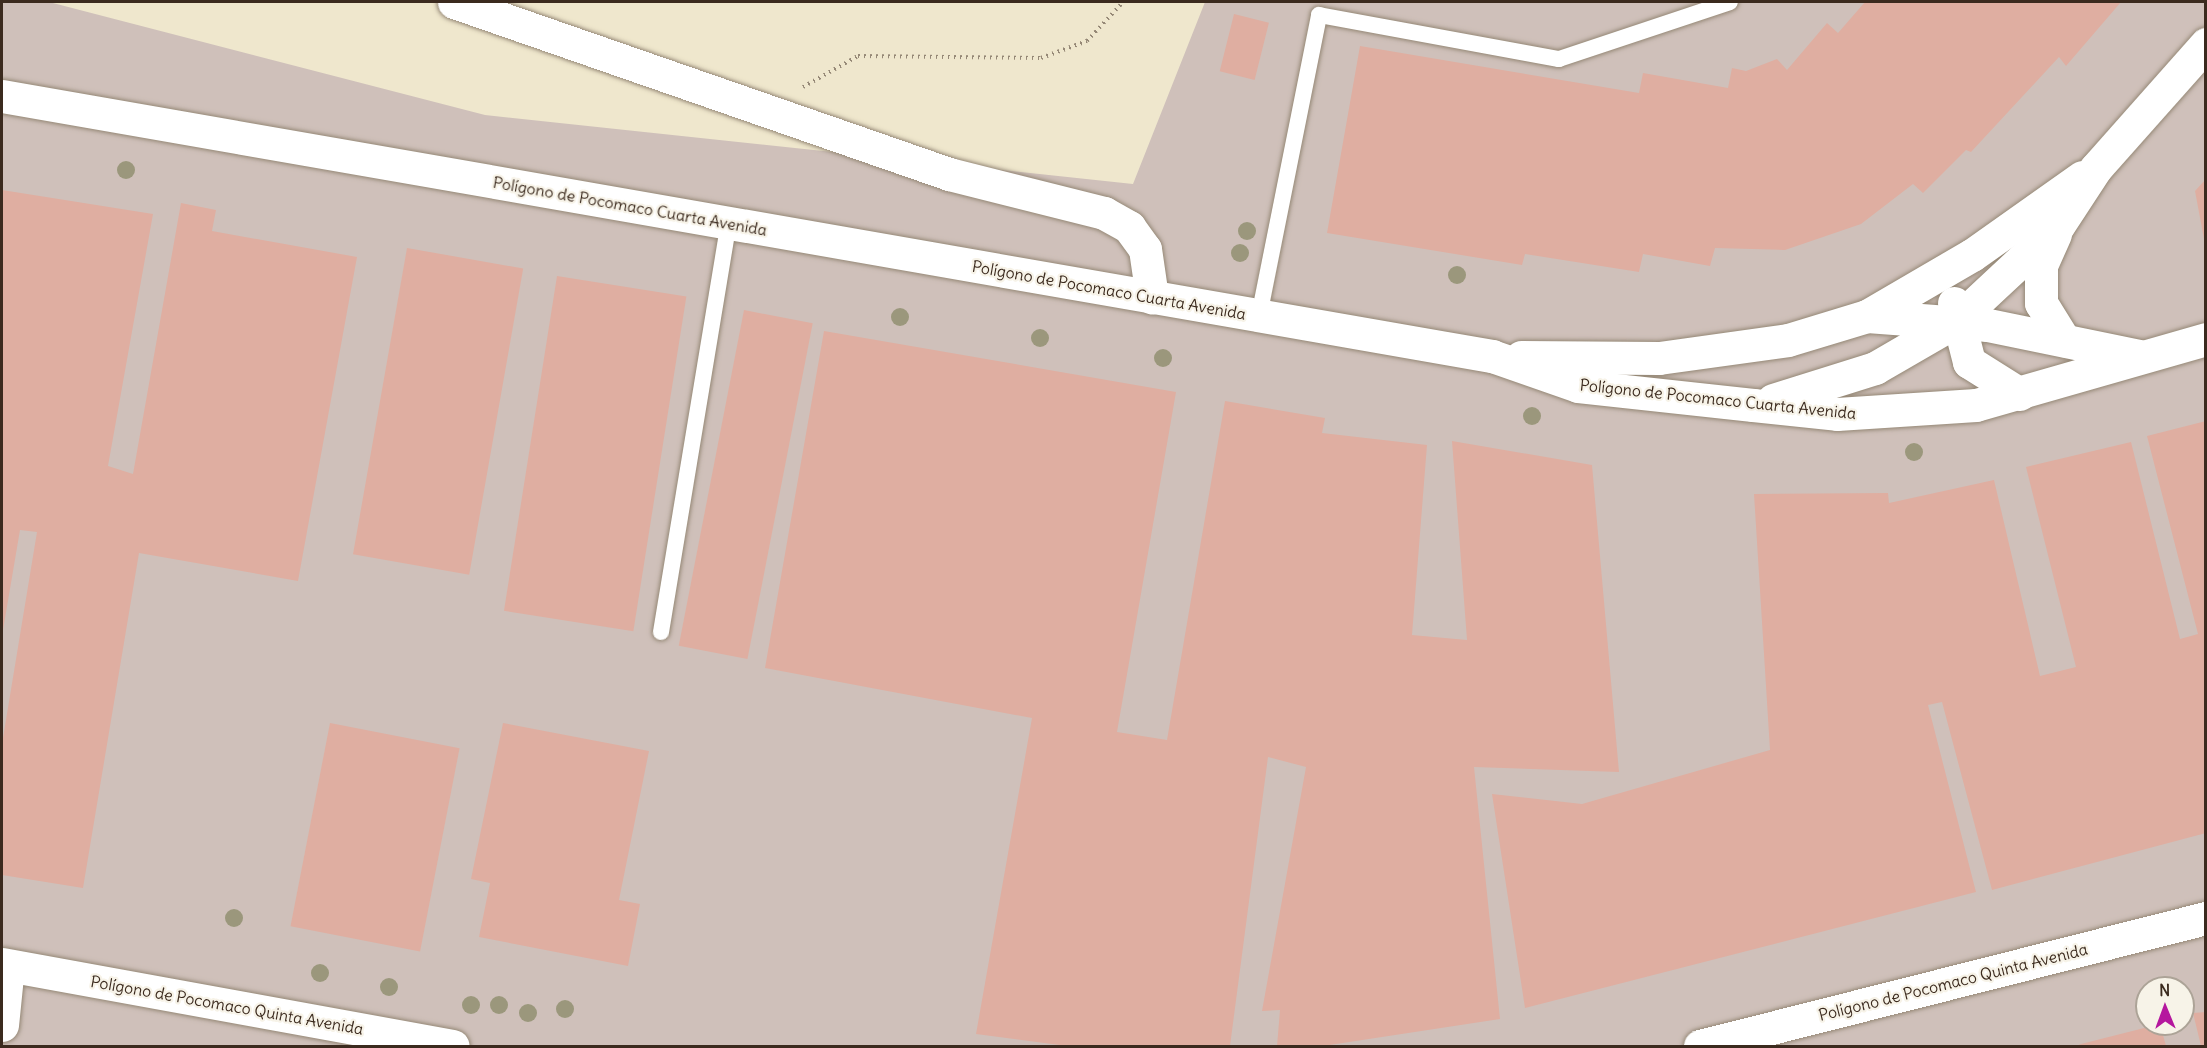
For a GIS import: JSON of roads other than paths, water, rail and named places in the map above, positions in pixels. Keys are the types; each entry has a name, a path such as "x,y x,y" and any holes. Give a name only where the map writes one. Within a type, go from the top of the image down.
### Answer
{"street":[{"path":"454,2 949,174 1104,213 1130,227 1145,249 1152,297"},
{"path":"2064,340 2041,303 2041,265 2058,226 2096,168 2205,44"},
{"name":"Polígono de Pocomaco Cuarta Avenida","path":"2,96 1492,356 1659,358 1788,340 1868,316 1956,321 2141,356"},
{"path":"1868,316 1972,255 2096,168"},
{"path":"1753,405 1875,368 1956,321 2058,226"},
{"path":"1972,255 1953,305 1969,362 2020,394"},
{"name":"Polígono de Pocomaco Cuarta Avenida","path":"1492,356 1578,386 1837,414 1900,413 2020,394 2141,356 2205,339"},
{"name":"Polígono de Pocomaco Quinta Avenida","path":"1700,1047 2205,918"},
{"path":"2,1025 5,965"},
{"name":"Polígono de Pocomaco Quinta Avenida","path":"5,965 453,1047"}],"lane":[{"name":"Polígono de Pocomaco Cuarta Avenida","path":"1259,316 1319,15 1559,59 1730,2"},
{"path":"661,632 729,223"}]}
